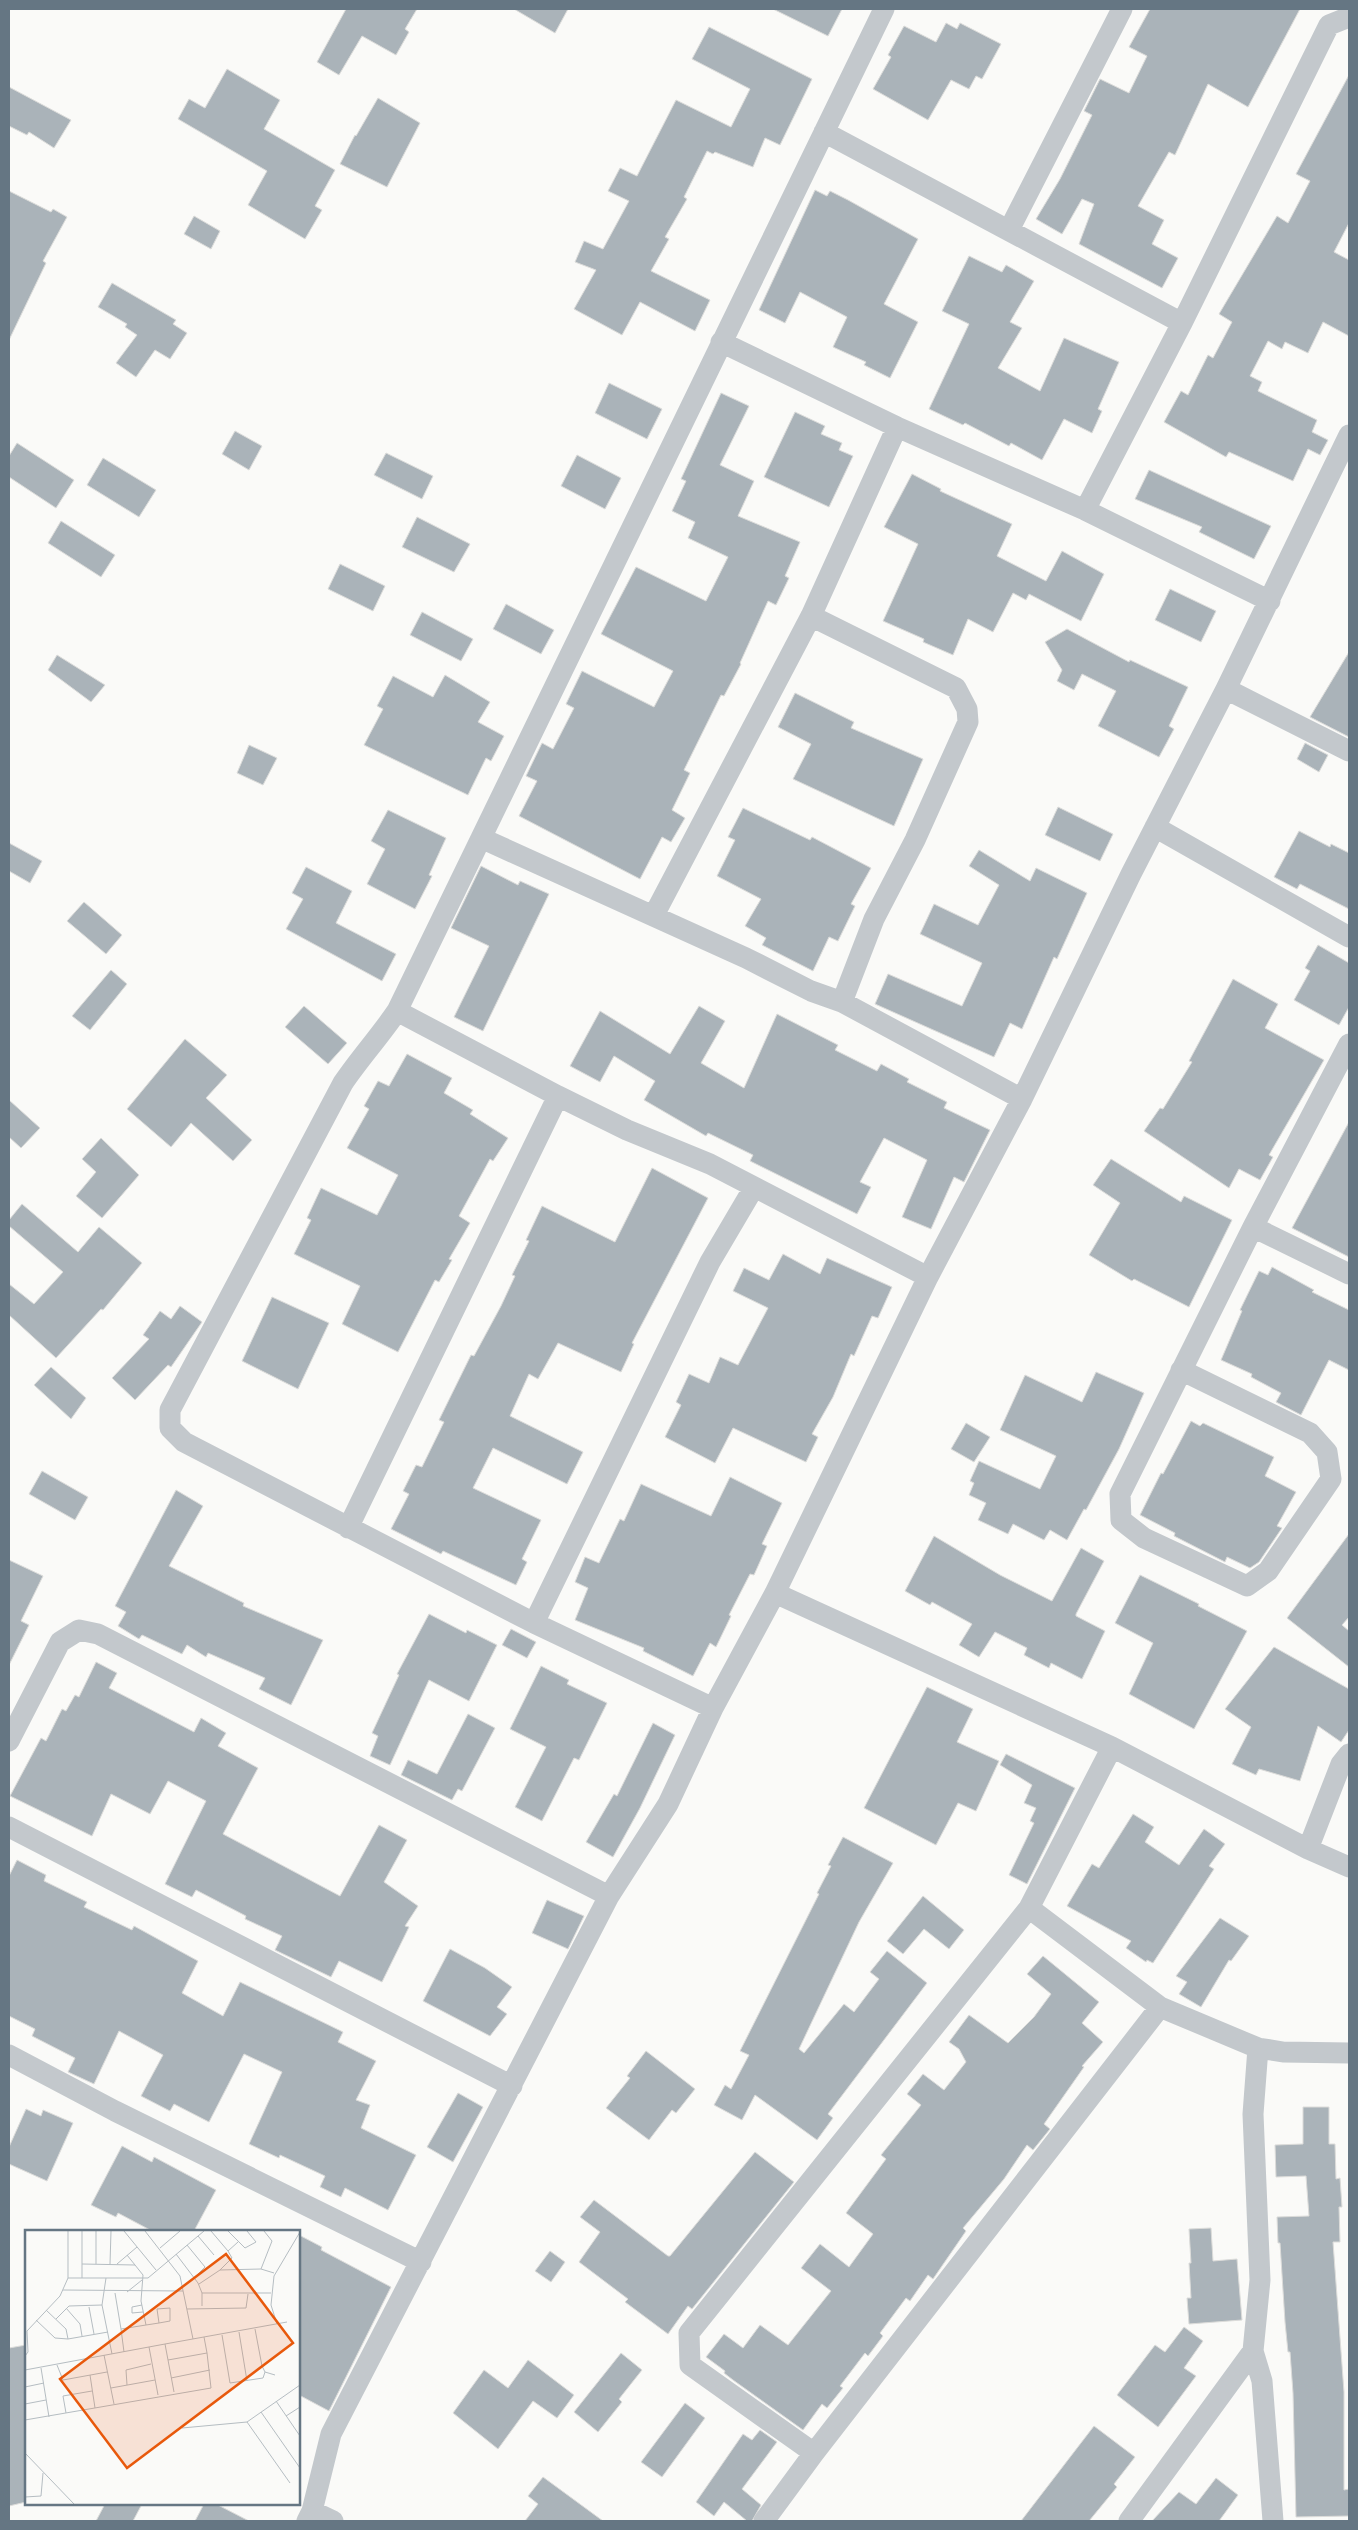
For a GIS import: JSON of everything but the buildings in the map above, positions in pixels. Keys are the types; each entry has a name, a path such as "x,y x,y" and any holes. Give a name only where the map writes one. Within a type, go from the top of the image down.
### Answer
{"street":[{"path":"712,1708 534,1623 184,1442 170,1428 170,1410 343,1083 358,1061 380,1038 397,1011 884,9"},
{"path":"1009,230 1122,9"},
{"path":"1085,510 1182,323 1329,25 1349,17"},
{"path":"824,132 1182,323"},
{"path":"721,342 897,427 1085,510 1270,601"},
{"path":"654,915 810,616 897,427"},
{"path":"333,2521 310,2516 331,2434 609,1896 668,1804 712,1708 775,1593 928,1277 1022,1099 1155,827 1270,601 1349,435"},
{"path":"810,616 956,688 967,709 968,722 915,840 874,919 842,1002"},
{"path":"1226,689 1349,751"},
{"path":"1155,827 1349,937"},
{"path":"481,838 654,915 811,991 842,1002 1022,1099"},
{"path":"397,1011 558,1096 628,1130 710,1164 753,1188 928,1277"},
{"path":"1181,1370 1310,1433 1327,1452 1330,1478 1268,1571 1246,1586 1144,1538 1121,1520 1120,1494 1181,1370 1253,1227 1349,1044"},
{"path":"348,1528 558,1096"},
{"path":"534,1623 710,1262 753,1188"},
{"path":"1253,1227 1349,1274"},
{"path":"775,1593 1112,1747 1308,1849 1349,1867"},
{"path":"9,1741 60,1642 78,1630 98,1634 609,1896"},
{"path":"814,2453 690,2366 689,2333 1028,1908 1112,1747"},
{"path":"1308,1849 1341,1764 1349,1754"},
{"path":"9,1827 512,2086"},
{"path":"1028,1908 1160,2008 1258,2048 1283,2052 1349,2053"},
{"path":"764,2521 814,2453 1160,2008"},
{"path":"1258,2048 1253,2114 1260,2280 1254,2351 1262,2381 1273,2521"},
{"path":"9,2055 115,2111 421,2262"},
{"path":"1129,2521 1254,2351"}]}
